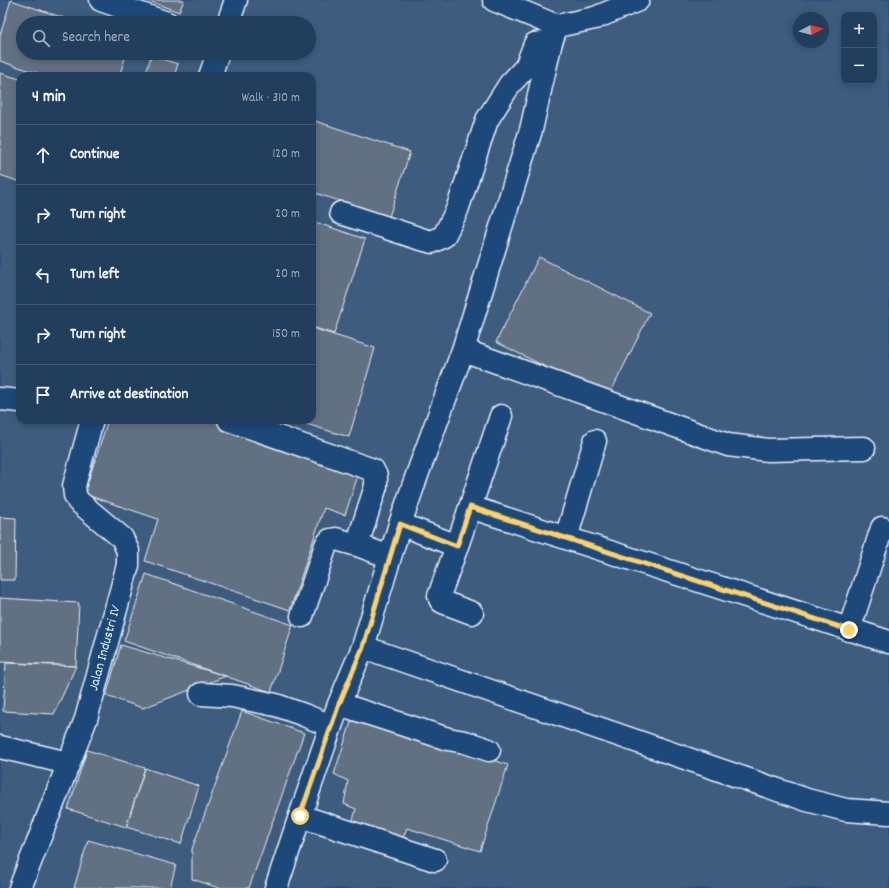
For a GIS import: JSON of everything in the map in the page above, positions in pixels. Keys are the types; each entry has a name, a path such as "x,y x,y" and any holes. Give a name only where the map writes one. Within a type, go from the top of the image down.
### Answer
{"main road":[{"path":"102,0 147,16"},
{"path":"230,16 236,0"},
{"path":"494,0 554,34"},
{"path":"341,213 432,242 444,236 457,210 487,120 510,84 526,67 536,44 554,34 638,0"},
{"path":"276,888 331,726 363,647 400,524 463,350 531,130 554,34"},
{"path":"211,72 216,60"},
{"path":"463,350 728,445 768,450 864,448"},
{"path":"0,399 16,400"},
{"path":"472,613 441,601 439,596 501,416"},
{"name":"Jalan Industri IV","path":"20,888 86,719 128,565 128,551 122,538 78,501 75,495 74,486 91,424"},
{"path":"241,424 373,470 376,476 376,486 357,545"},
{"path":"566,538 595,441"},
{"path":"470,507 889,642"},
{"path":"400,524 457,546"},
{"path":"849,630 882,528"},
{"path":"302,616 326,545 330,540 336,539 390,557"},
{"path":"363,647 808,800 846,810 889,813"},
{"path":"201,694 232,696 276,705 331,726"},
{"path":"339,704 448,739 465,742 489,750"},
{"path":"0,747 68,763"},
{"path":"300,816 434,860"}],"shaded area":[{"path":"0,0 889,0 889,888 0,888"}],"building":[{"path":"11,0 58,16 16,16 16,60 125,60 120,72 34,72 0,61 0,35"},
{"path":"146,0 184,0 179,12"},
{"path":"150,60 164,60 178,64 175,72 146,72"},
{"path":"0,73 16,78 16,181 0,175"},
{"path":"316,121 410,152 389,217 316,193"},
{"path":"316,222 365,239 334,334 316,328"},
{"path":"539,257 650,313 608,398 496,342"},
{"path":"316,329 375,348 349,437 306,424 316,424"},
{"path":"107,424 227,424 360,469 345,515 324,508 290,610 145,561 158,519 84,494"},
{"path":"0,517 16,518 15,580 0,580"},
{"path":"146,574 293,625 271,692 124,641"},
{"path":"0,598 79,603 76,666 0,662"},
{"path":"121,645 226,676 143,708 106,696"},
{"path":"6,663 76,666 54,714 3,711"},
{"path":"242,711 304,733 249,888 219,888 192,879 192,849"},
{"path":"354,713 508,765 480,851 407,828 400,845 351,827 356,809 344,804 348,781 334,774"},
{"path":"87,750 145,768 126,827 68,809"},
{"path":"145,768 199,786 181,844 126,827"},
{"path":"88,840 176,865 170,888 74,888"}],"route":[{"path":"300,816 339,704 363,647 400,524 457,546 470,507 849,630"}]}
